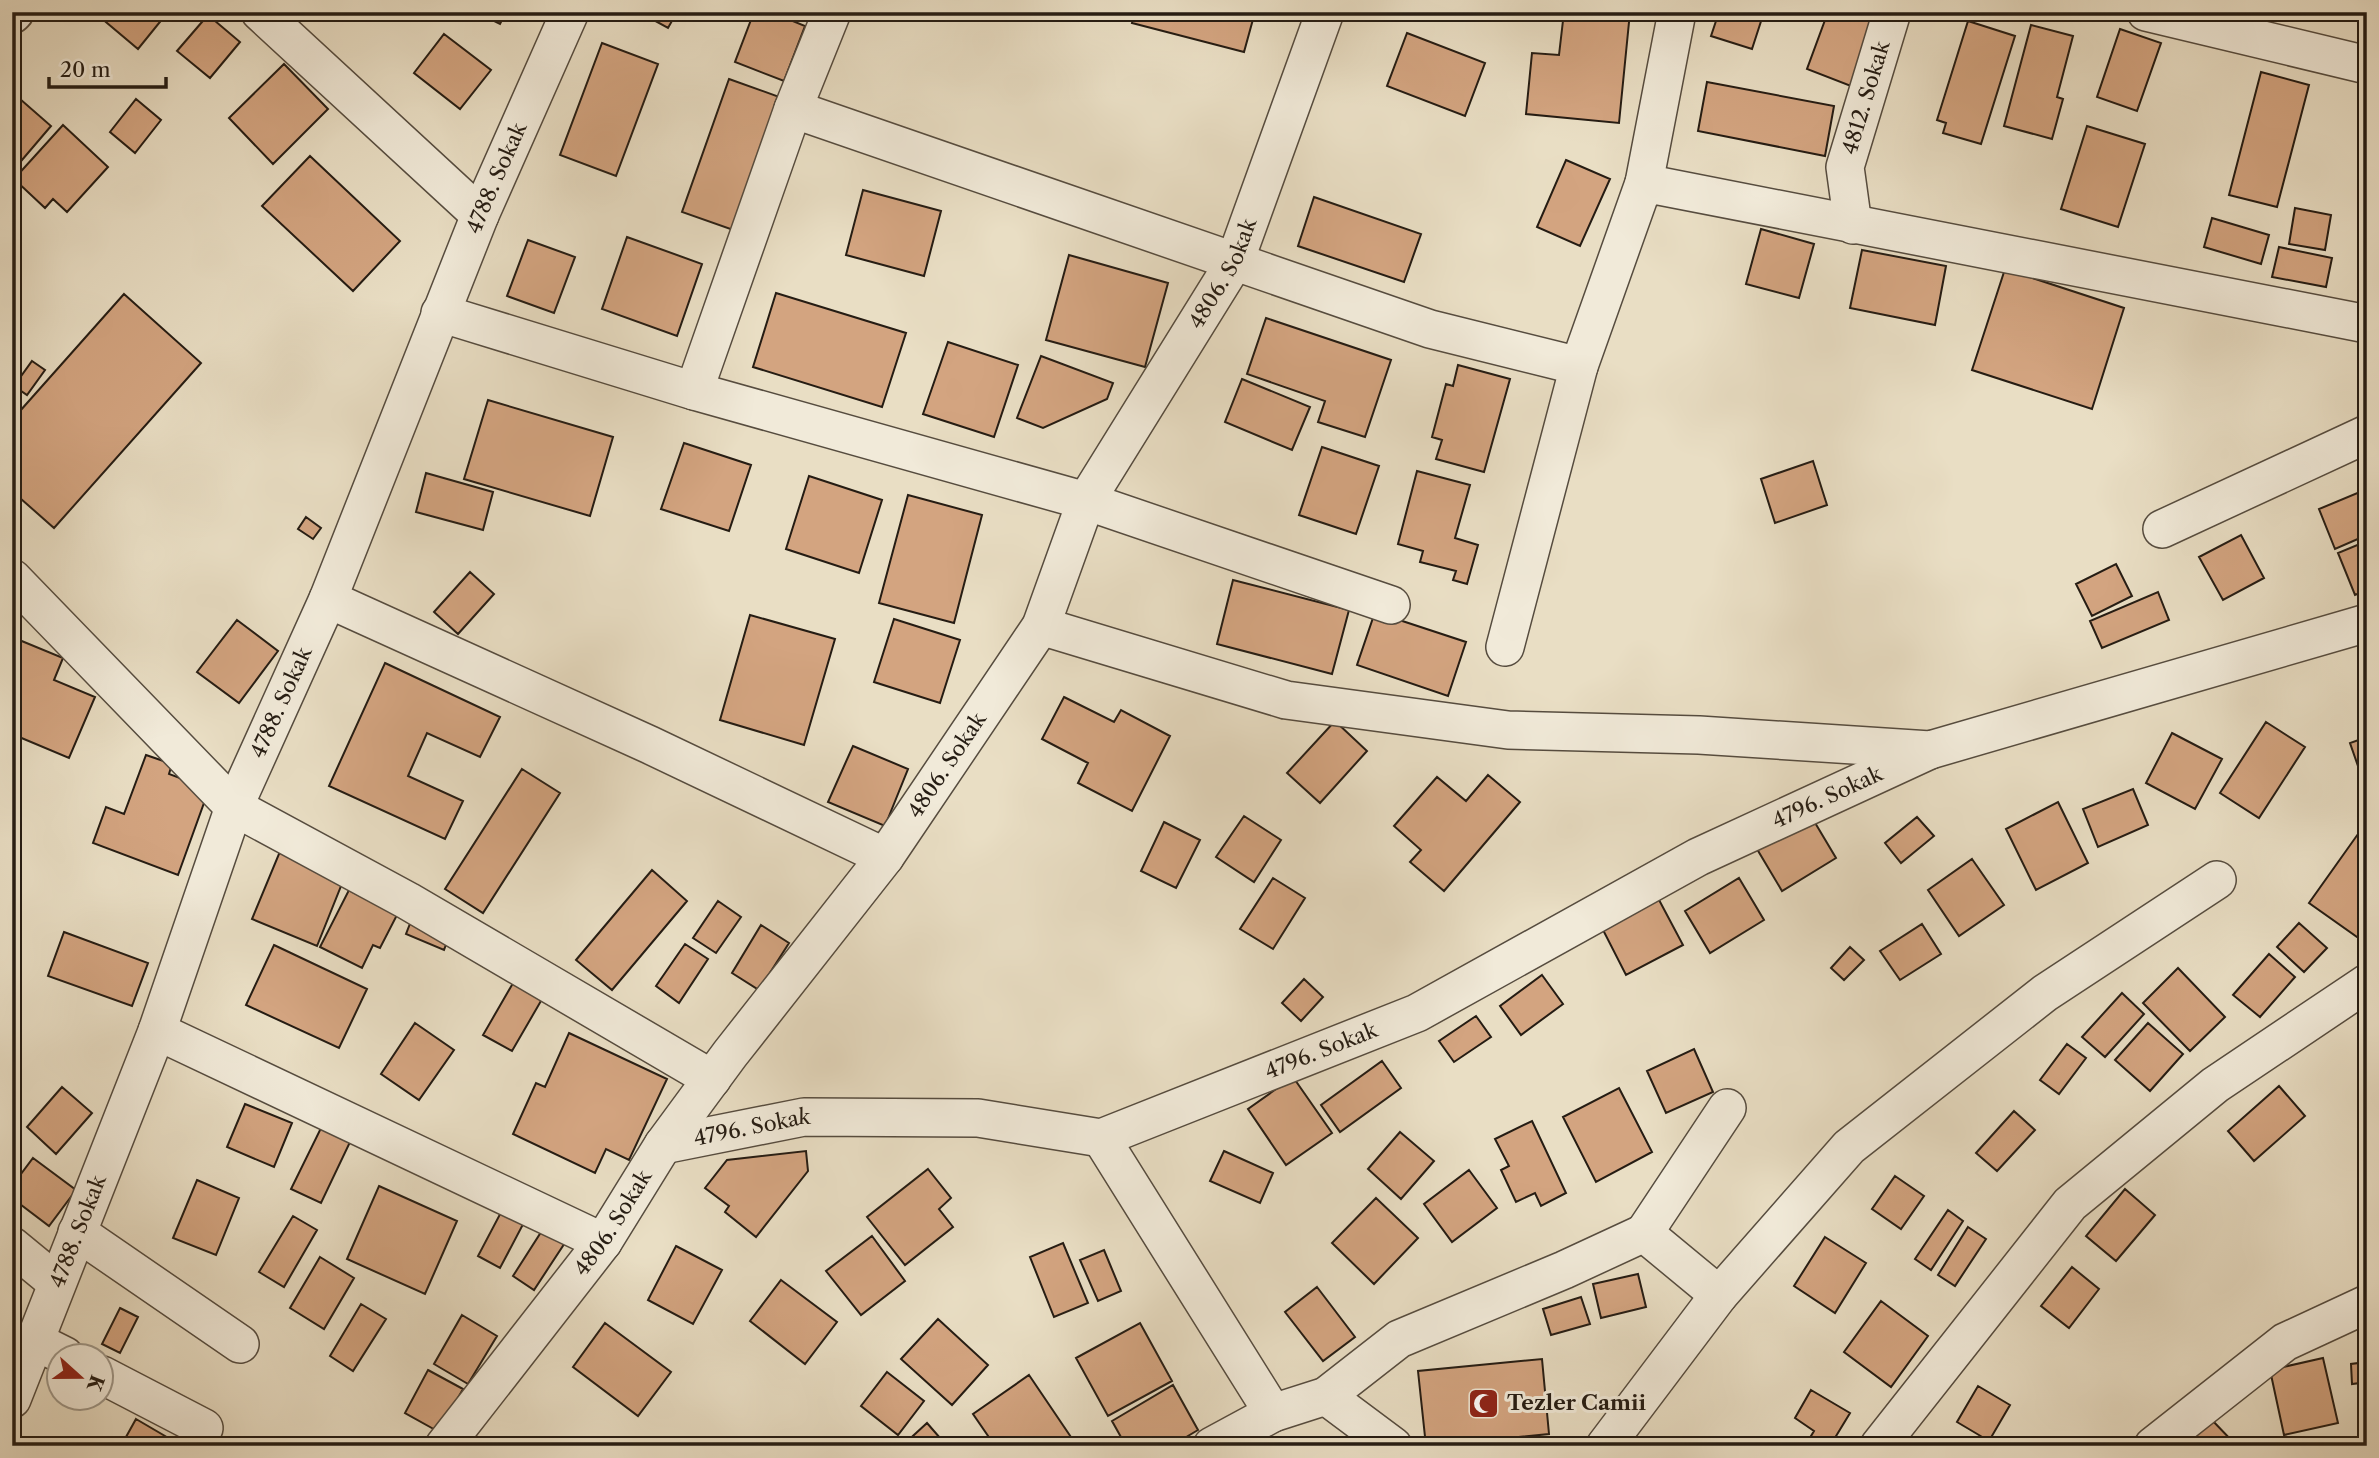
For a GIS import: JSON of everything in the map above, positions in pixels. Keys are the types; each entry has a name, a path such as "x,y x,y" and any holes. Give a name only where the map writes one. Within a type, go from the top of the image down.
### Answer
{"street":[{"path":"260,12 480,215"},
{"name":"4788. Sokak","path":"51,1342 57,1283 157,1031 233,807 328,599 480,215 570,12"},
{"path":"694,391 793,109 832,12"},
{"name":"4806. Sokak","path":"444,1446 603,1242 663,1144 885,857 1041,626 1086,501 1235,261 1325,12"},
{"path":"1505,647 1579,366 1644,183 1677,12"},
{"name":"4812. Sokak","path":"1853,225 1845,167 1892,12"},
{"path":"2146,12 2367,65"},
{"path":"793,109 1430,329 1579,366"},
{"path":"1644,183 2367,324"},
{"path":"440,313 694,391 1086,501 1391,605"},
{"path":"2162,529 2367,434"},
{"path":"12,578 233,807 408,901 712,1079"},
{"path":"328,599 650,745 885,857"},
{"path":"1041,626 1286,700 1508,730 1699,735 1930,750 2367,623"},
{"name":"4796. Sokak","path":"663,1144 804,1117 978,1118 1101,1138 1417,1013 1698,857 1930,750"},
{"path":"1605,1446 1719,1295 1849,1147 2045,993 2217,880"},
{"path":"1879,1446 2070,1204 2215,1085 2367,983"},
{"path":"157,1031 603,1242"},
{"path":"1212,1446 1273,1413 1326,1396 1399,1339 1564,1270 1644,1233 1727,1108"},
{"path":"1101,1138 1273,1413"},
{"path":"77,1233 240,1344"},
{"path":"1644,1233 1719,1295"},
{"path":"12,1246 57,1283"},
{"path":"2153,1446 2285,1342 2367,1304"},
{"name":"4788. Sokak","path":"12,1399 46,1354"},
{"path":"116,1382 204,1428"},
{"path":"1326,1396 1393,1446"},
{"path":"1256,1446 1273,1413"}],"building":[{"path":"94,12 168,12 138,49"},
{"path":"476,12 506,12 500,24"},
{"path":"639,12 677,12 668,28"},
{"path":"754,12 771,12 805,26 784,81 735,62"},
{"path":"1135,12 1255,12 1244,52 1132,23"},
{"path":"1564,12 1630,12 1619,123 1526,114 1532,53 1559,55"},
{"path":"1719,12 1764,12 1752,49 1711,36"},
{"path":"1828,12 1885,12 1856,88 1807,69"},
{"path":"208,15 240,42 210,78 177,51"},
{"path":"1968,21 2015,36 1981,144 1943,133 1946,123 1937,120"},
{"path":"2031,25 2073,36 2057,97 2063,99 2052,139 2004,126"},
{"path":"2120,29 2161,43 2137,111 2097,97"},
{"path":"1407,33 1485,63 1465,116 1387,86"},
{"path":"444,34 491,70 460,109 414,73"},
{"path":"602,43 658,64 616,176 560,155"},
{"path":"284,64 328,109 273,164 229,118"},
{"path":"2261,72 2309,85 2277,207 2229,195"},
{"path":"729,79 785,99 739,232 682,212"},
{"path":"1707,82 1834,106 1825,156 1698,131"},
{"path":"12,92 51,126 22,160 12,151"},
{"path":"136,99 161,120 135,153 110,132"},
{"path":"63,125 108,167 67,212 53,199 45,208 14,179"},
{"path":"2087,126 2145,144 2118,227 2061,209"},
{"path":"310,156 400,241 353,291 262,206"},
{"path":"1566,160 1610,179 1580,246 1537,227"},
{"path":"863,190 941,211 924,276 846,255"},
{"path":"1314,197 1421,234 1404,282 1298,246"},
{"path":"2295,208 2331,215 2325,250 2289,244"},
{"path":"2212,218 2269,235 2261,264 2204,247"},
{"path":"1761,229 1814,244 1799,298 1746,284"},
{"path":"627,237 702,264 677,336 602,309"},
{"path":"528,240 575,257 554,313 507,296"},
{"path":"2279,247 2332,258 2326,287 2272,277"},
{"path":"1862,250 1946,266 1935,325 1850,308"},
{"path":"1069,255 1168,283 1145,367 1046,340"},
{"path":"2005,269 2124,308 2092,409 1972,370"},
{"path":"776,293 906,333 882,407 753,367"},
{"path":"124,294 201,363 54,528 12,491 12,420"},
{"path":"1266,318 1391,360 1365,437 1318,422 1325,401 1247,374"},
{"path":"948,342 1018,365 994,437 923,414"},
{"path":"1041,356 1113,383 1107,399 1043,428 1017,418"},
{"path":"32,361 45,370 27,395 14,386"},
{"path":"1458,365 1510,379 1484,472 1436,459 1442,440 1432,437 1446,384 1453,386"},
{"path":"1242,379 1310,407 1292,450 1225,422"},
{"path":"488,400 613,437 590,516 464,479"},
{"path":"684,443 751,465 729,531 661,509"},
{"path":"1322,447 1379,466 1356,534 1299,515"},
{"path":"1813,461 1827,505 1775,523 1761,479"},
{"path":"1417,471 1470,485 1455,538 1478,545 1467,584 1453,580 1456,571 1420,562 1423,551 1398,544"},
{"path":"426,473 493,492 483,530 416,512"},
{"path":"809,476 882,500 859,573 786,549"},
{"path":"2367,489 2367,535 2335,549 2319,509"},
{"path":"908,495 982,515 954,623 879,603"},
{"path":"306,517 321,528 313,539 298,529"},
{"path":"2241,535 2264,578 2223,600 2199,557"},
{"path":"2367,541 2367,590 2355,595 2338,553"},
{"path":"2116,564 2132,596 2092,616 2076,584"},
{"path":"470,572 494,594 458,634 434,612"},
{"path":"1233,580 1349,610 1332,674 1217,644"},
{"path":"2158,592 2169,620 2102,648 2090,621"},
{"path":"1375,612 1466,642 1448,696 1357,665"},
{"path":"750,615 835,639 804,745 720,720"},
{"path":"894,619 960,640 940,703 874,682"},
{"path":"237,620 278,651 239,703 197,672"},
{"path":"12,637 63,658 54,680 95,697 69,758 12,734"},
{"path":"385,663 500,717 480,757 427,733 408,776 463,801 445,839 329,786"},
{"path":"1064,697 1114,722 1121,710 1170,736 1132,811 1078,783 1088,763 1042,739"},
{"path":"1335,721 1367,751 1320,803 1287,773"},
{"path":"2266,722 2305,747 2259,818 2220,793"},
{"path":"2172,733 2222,759 2195,809 2146,783"},
{"path":"2367,737 2367,792 2350,743"},
{"path":"853,746 908,769 885,826 828,802"},
{"path":"146,755 172,764 169,774 209,789 178,875 93,843 106,807 124,814"},
{"path":"522,769 560,793 483,913 445,889"},
{"path":"1488,775 1520,802 1444,891 1410,862 1421,850 1394,826 1437,777 1466,801"},
{"path":"2133,789 2148,825 2098,847 2083,809"},
{"path":"2058,802 2088,863 2036,890 2006,829"},
{"path":"1244,816 1281,840 1254,882 1216,857"},
{"path":"1811,816 1836,858 1782,891 1757,849"},
{"path":"1917,817 1934,836 1901,863 1885,843"},
{"path":"1164,822 1200,840 1176,888 1141,871"},
{"path":"2358,834 2367,840 2367,944 2309,903"},
{"path":"281,849 345,876 317,946 252,919"},
{"path":"1972,859 2004,905 1959,936 1928,890"},
{"path":"652,870 687,901 612,990 576,960"},
{"path":"1273,878 1305,898 1273,949 1240,929"},
{"path":"1739,878 1764,920 1710,953 1685,911"},
{"path":"349,890 397,915 380,948 373,945 362,968 320,947"},
{"path":"1658,898 1683,945 1626,975 1601,926"},
{"path":"718,901 741,917 716,953 693,938"},
{"path":"413,916 451,931 444,950 406,934"},
{"path":"2299,923 2327,948 2304,972 2277,947"},
{"path":"1922,924 1941,954 1900,980 1880,951"},
{"path":"761,925 789,943 759,990 732,973"},
{"path":"64,932 148,963 132,1006 48,976"},
{"path":"685,944 708,959 679,1003 656,986"},
{"path":"274,945 367,989 339,1048 246,1005"},
{"path":"1850,947 1864,960 1844,980 1831,968"},
{"path":"2269,954 2295,977 2260,1017 2233,995"},
{"path":"2178,968 2225,1017 2190,1051 2143,1003"},
{"path":"1542,975 1563,1004 1521,1035 1500,1006"},
{"path":"516,978 545,994 512,1051 483,1035"},
{"path":"1304,979 1323,997 1301,1021 1282,1003"},
{"path":"2122,993 2144,1014 2105,1057 2082,1037"},
{"path":"1476,1016 1491,1037 1454,1062 1439,1041"},
{"path":"415,1023 454,1050 419,1100 381,1074"},
{"path":"2148,1023 2183,1054 2150,1091 2115,1060"},
{"path":"569,1033 667,1079 629,1160 606,1149 595,1173 513,1134 536,1083 545,1087"},
{"path":"2067,1044 2086,1058 2059,1094 2040,1080"},
{"path":"1694,1049 1713,1092 1666,1113 1647,1071"},
{"path":"1382,1061 1401,1088 1340,1132 1321,1105"},
{"path":"1293,1077 1332,1133 1286,1165 1248,1109"},
{"path":"2279,1086 2305,1116 2254,1161 2228,1131"},
{"path":"62,1087 92,1113 56,1154 27,1127"},
{"path":"1619,1088 1652,1152 1596,1182 1563,1117"},
{"path":"245,1104 292,1123 274,1167 227,1147"},
{"path":"2014,1111 2035,1130 1997,1171 1976,1153"},
{"path":"1532,1121 1566,1193 1541,1206 1535,1193 1516,1202 1501,1170 1509,1166 1495,1139"},
{"path":"322,1126 351,1140 321,1203 291,1189"},
{"path":"1400,1132 1434,1161 1401,1199 1368,1169"},
{"path":"806,1151 808,1171 756,1237 725,1212 729,1206 705,1188 727,1160"},
{"path":"1224,1151 1273,1173 1260,1203 1210,1181"},
{"path":"33,1158 76,1190 49,1226 12,1198 12,1186"},
{"path":"928,1169 951,1198 939,1209 953,1227 905,1265 867,1217"},
{"path":"1469,1170 1497,1208 1452,1242 1424,1204"},
{"path":"1895,1176 1924,1196 1901,1229 1872,1209"},
{"path":"197,1180 239,1198 216,1255 173,1238"},
{"path":"379,1186 457,1221 425,1294 347,1259"},
{"path":"2125,1189 2155,1215 2116,1261 2086,1236"},
{"path":"1376,1198 1418,1238 1374,1284 1332,1243"},
{"path":"508,1199 530,1211 500,1268 478,1256"},
{"path":"1948,1210 1963,1221 1931,1270 1915,1259"},
{"path":"552,1215 574,1229 534,1290 513,1276"},
{"path":"293,1216 317,1230 284,1287 259,1272"},
{"path":"1968,1227 1986,1239 1955,1286 1938,1275"},
{"path":"872,1236 905,1281 861,1315 826,1271"},
{"path":"1825,1237 1866,1263 1835,1313 1794,1286"},
{"path":"1063,1243 1088,1303 1054,1317 1030,1257"},
{"path":"676,1246 722,1270 693,1324 648,1300"},
{"path":"1104,1250 1121,1291 1098,1301 1080,1260"},
{"path":"320,1257 354,1278 324,1329 290,1308"},
{"path":"2072,1267 2099,1289 2069,1328 2041,1306"},
{"path":"1638,1274 1646,1307 1601,1318 1593,1284"},
{"path":"781,1280 837,1322 805,1364 750,1321"},
{"path":"1317,1287 1355,1337 1323,1361 1285,1312"},
{"path":"1581,1297 1590,1324 1551,1335 1543,1309"},
{"path":"1881,1301 1928,1336 1891,1387 1844,1352"},
{"path":"361,1304 386,1319 353,1371 330,1356"},
{"path":"120,1308 138,1317 120,1353 116,1351 116,1342 103,1342"},
{"path":"462,1315 497,1336 468,1384 434,1364"},
{"path":"938,1319 988,1365 952,1405 901,1359"},
{"path":"605,1323 671,1372 638,1416 573,1367"},
{"path":"1140,1323 1172,1381 1108,1416 1076,1358"},
{"path":"2323,1358 2338,1423 2284,1435 2270,1370"},
{"name":"Tezler Camii","path":"1542,1359 1549,1434 1426,1446 1418,1371"},
{"path":"2367,1362 2367,1382 2352,1384 2351,1364"},
{"path":"428,1370 463,1389 439,1432 405,1413"},
{"path":"887,1372 924,1401 898,1435 861,1406"},
{"path":"1029,1375 1077,1446 995,1446 973,1414"},
{"path":"1173,1385 1198,1430 1171,1446 1126,1446 1112,1421"},
{"path":"1978,1386 2010,1405 1989,1441 1957,1422"},
{"path":"1811,1390 1850,1413 1830,1446 1805,1446 1814,1431 1795,1418"},
{"path":"136,1419 182,1446 121,1446"},
{"path":"2211,1419 2235,1444 2233,1446 2182,1446"},
{"path":"927,1423 947,1446 902,1446"}],"place":[{"name":"Tezler Camii","path":"1484,1403"}]}
